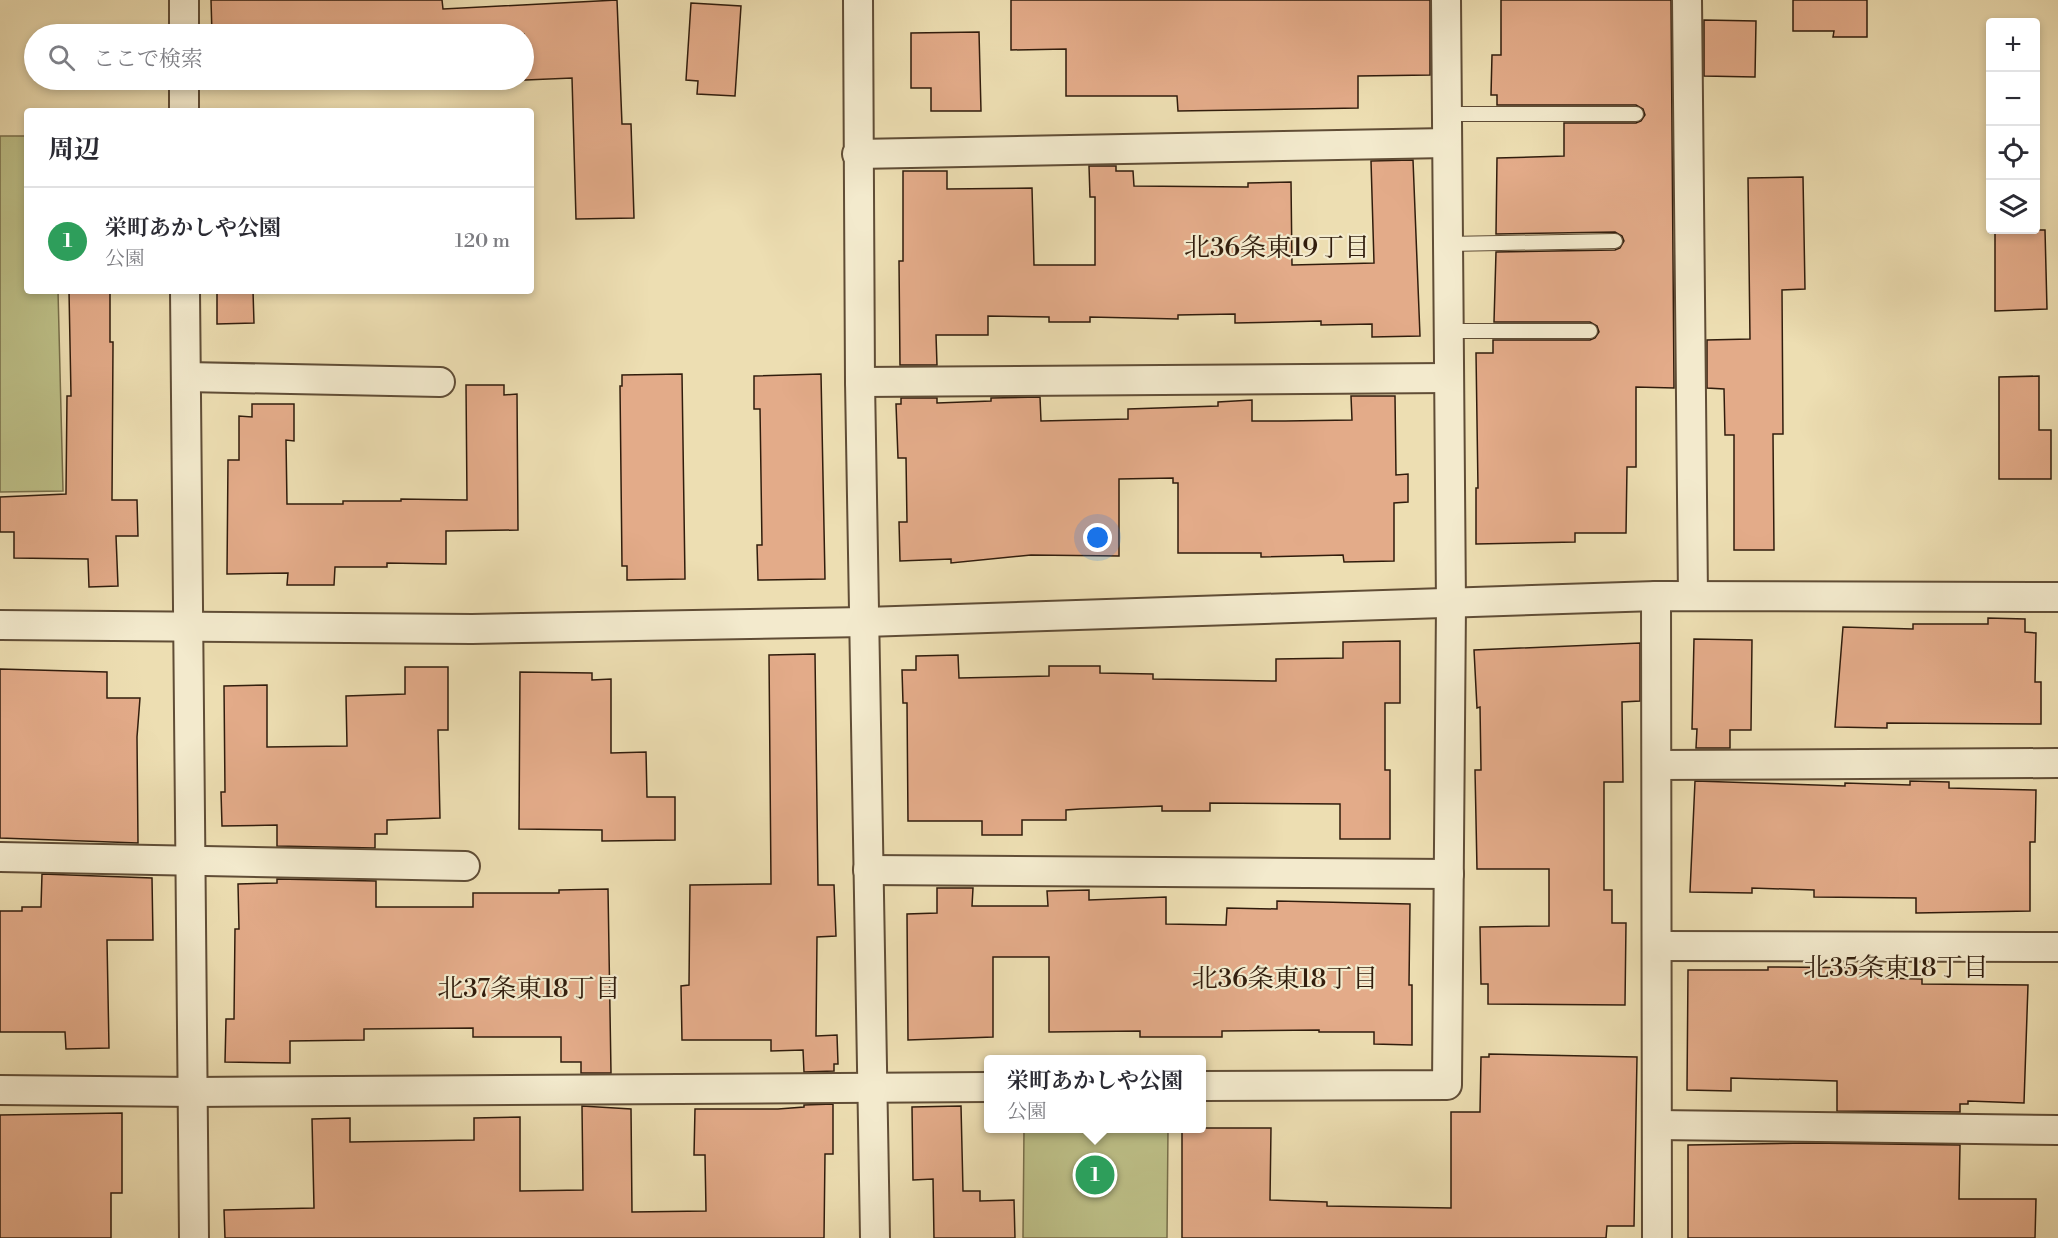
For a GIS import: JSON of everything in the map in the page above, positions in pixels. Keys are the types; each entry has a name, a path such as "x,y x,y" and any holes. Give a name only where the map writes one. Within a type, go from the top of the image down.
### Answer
{"street":[{"path":"184,0 184,24"},
{"path":"858,0 857,154 860,382 875,1238"},
{"path":"1206,1086 1447,1085 1451,605 1446,0"},
{"path":"1687,0 1693,596"},
{"path":"184,90 184,108"},
{"path":"857,154 1447,143"},
{"path":"185,294 194,1238"},
{"path":"186,377 440,382"},
{"path":"860,382 1449,378"},
{"path":"1656,596 1657,1238"},
{"path":"0,626 472,629 865,622 1451,605 1656,596 2058,597"},
{"path":"1657,765 2058,763"},
{"path":"0,857 465,866"},
{"path":"867,870 1449,874"},
{"path":"1657,946 2058,947"},
{"path":"0,1090 194,1092 984,1087"},
{"path":"1657,1125 2058,1130"}],"lane":[{"path":"1447,114 1636,114"},
{"path":"1448,244 1615,241"},
{"path":"1449,331 1590,330"}],"green space":[{"path":"0,136 24,136 24,294 58,294 63,491 0,492"},
{"path":"1024,1133 1168,1133 1167,1238 1023,1238"}],"building":[{"path":"211,0 442,0 443,9 617,0 622,124 631,124 634,218 576,219 572,78 534,80 534,24 212,24"},
{"path":"1011,0 1430,0 1430,75 1358,76 1358,108 1178,111 1177,96 1066,96 1066,49 1011,50"},
{"path":"1501,0 1671,0 1674,388 1636,387 1636,467 1627,467 1626,533 1575,533 1575,542 1476,544 1476,488 1478,488 1476,353 1493,353 1493,340 1590,340 1595,338 1599,332 1597,326 1590,322 1494,322 1496,252 1615,250 1620,248 1624,241 1622,236 1615,232 1496,234 1497,158 1564,156 1564,123 1636,123 1641,121 1645,115 1643,109 1636,105 1497,105 1497,95 1491,95 1492,55 1501,55"},
{"path":"1793,0 1867,0 1867,37 1833,37 1834,31 1793,31"},
{"path":"691,3 741,6 735,96 697,94 698,81 686,80"},
{"path":"1704,20 1756,21 1755,77 1704,76"},
{"path":"979,32 981,111 931,111 931,88 911,88 911,33"},
{"path":"1413,160 1420,336 1372,337 1372,324 1321,325 1321,321 1235,323 1235,314 1178,315 1178,319 1090,317 1090,322 1049,322 1049,317 988,316 988,335 936,335 937,365 900,365 899,261 903,261 903,171 947,171 947,189 1032,188 1034,265 1095,265 1095,197 1090,197 1089,166 1116,166 1116,171 1133,171 1134,186 1248,187 1248,183 1291,182 1292,265 1374,263 1371,161"},
{"path":"1803,177 1805,289 1782,290 1783,434 1773,434 1774,550 1734,550 1734,435 1725,435 1724,389 1707,388 1707,340 1750,339 1748,178"},
{"path":"2040,230 2045,230 2047,309 1995,311 1995,234 2040,234"},
{"path":"69,294 110,294 110,342 113,342 112,500 137,500 138,536 116,536 118,586 89,587 88,559 14,558 14,532 0,532 0,497 66,494 67,396 71,396"},
{"path":"217,294 253,294 254,323 217,324"},
{"path":"682,374 685,579 627,580 627,566 622,566 620,386 622,386 622,375"},
{"path":"821,374 825,579 758,580 757,545 762,545 760,409 754,409 754,376"},
{"path":"2039,376 2039,430 2051,430 2051,479 1999,479 1999,377"},
{"path":"466,385 504,385 504,395 517,394 518,530 446,531 446,564 387,563 387,567 335,567 334,585 287,585 288,573 227,574 228,460 239,460 239,416 252,417 252,404 294,404 294,441 286,440 287,504 343,504 343,501 401,501 401,499 467,500"},
{"path":"1351,396 1395,396 1396,475 1408,474 1408,502 1394,503 1394,561 1344,562 1343,555 1261,557 1261,553 1178,553 1178,483 1173,483 1173,478 1119,479 1119,556 1031,555 951,563 951,559 900,561 899,522 907,522 906,458 898,458 896,404 901,404 901,398 937,398 937,403 991,401 991,398 1040,397 1041,421 1128,419 1128,409 1218,406 1218,402 1252,400 1252,421 1285,421 1352,420"},
{"path":"1988,618 2025,619 2025,632 2036,633 2035,682 2041,682 2041,724 1887,723 1887,728 1835,727 1843,627 1913,629 1913,624 1988,624"},
{"path":"1694,639 1752,640 1751,730 1730,730 1730,748 1696,748 1697,729 1692,729"},
{"path":"1400,641 1400,703 1385,703 1385,770 1390,770 1390,839 1340,839 1340,804 1210,803 1210,811 1162,811 1162,806 1066,810 1066,820 1022,820 1022,835 982,835 982,821 908,821 907,703 903,703 902,670 916,670 916,656 958,655 959,678 1049,676 1049,666 1100,666 1100,673 1153,674 1153,679 1276,681 1276,659 1343,658 1343,642"},
{"path":"1640,643 1640,701 1622,702 1623,782 1604,782 1604,890 1612,890 1612,923 1626,923 1625,1005 1488,1004 1488,984 1481,984 1480,927 1549,926 1549,869 1477,869 1475,770 1481,770 1480,707 1477,708 1474,650"},
{"path":"815,654 818,885 834,885 836,936 817,937 816,1036 837,1035 838,1064 834,1064 834,1071 804,1072 803,1050 771,1051 771,1040 682,1040 681,986 689,985 690,885 771,884 769,655"},
{"path":"405,667 448,667 448,730 438,730 440,818 387,820 387,834 375,834 375,848 277,846 277,825 222,826 221,792 225,792 224,686 267,685 267,747 347,746 346,696 405,694"},
{"path":"0,669 107,672 107,698 140,698 137,737 138,843 0,838"},
{"path":"520,672 592,673 592,680 611,679 611,753 646,752 647,797 675,797 675,840 602,841 602,830 519,829"},
{"path":"1695,781 1845,786 1845,783 1910,785 1910,781 1949,782 1949,788 2036,790 2035,842 2030,842 2030,911 1916,913 1916,898 1814,897 1814,890 1752,888 1752,893 1690,892"},
{"path":"42,874 152,878 153,940 107,940 109,1048 66,1049 65,1032 0,1032 0,911 22,911 22,907 41,907"},
{"path":"277,879 376,881 376,907 473,907 473,893 559,893 559,890 608,889 611,1073 581,1073 581,1062 561,1062 561,1037 473,1037 473,1028 364,1029 364,1040 290,1041 290,1063 225,1062 226,1019 234,1019 235,929 239,929 238,884 277,883"},
{"path":"937,888 973,888 972,906 1048,906 1047,891 1089,890 1089,900 1166,897 1166,924 1226,925 1227,908 1277,909 1277,901 1410,904 1409,985 1412,985 1412,1045 1374,1044 1374,1032 1319,1032 1319,1030 1222,1031 1222,1037 1140,1037 1140,1031 1049,1032 1049,957 993,957 993,1037 908,1040 907,914 937,913"},
{"path":"1768,967 1878,968 1878,978 1922,979 1922,984 2028,985 2024,1103 1968,1101 1968,1104 1960,1104 1960,1112 1837,1111 1837,1081 1731,1078 1731,1091 1687,1090 1688,970 1768,970"},
{"path":"1489,1054 1637,1057 1634,1226 1607,1226 1606,1238 1182,1238 1182,1133 1206,1133 1206,1128 1271,1128 1270,1200 1327,1202 1327,1206 1451,1208 1451,1112 1480,1112 1481,1057 1489,1057"},
{"path":"833,1104 833,1154 825,1154 824,1238 225,1238 224,1210 314,1208 312,1119 350,1118 350,1142 474,1140 474,1118 520,1117 520,1191 583,1190 582,1106 631,1109 632,1212 706,1211 705,1155 694,1155 695,1109 778,1109"},
{"path":"961,1106 963,1191 980,1191 980,1201 1014,1200 1015,1238 934,1238 933,1179 913,1180 912,1107"},
{"path":"122,1113 122,1193 111,1193 111,1238 0,1238 0,1115"},
{"path":"1809,1143 1960,1145 1959,1199 2036,1199 2035,1238 1688,1238 1688,1145"}],"place":[{"name":"栄町あかしや公園","path":"1095,1175"}],"district":[{"name":"北36条東19丁目","path":"1277,248"},
{"name":"北35条東18丁目","path":"1896,968"},
{"name":"北36条東18丁目","path":"1285,979"},
{"name":"北37条東18丁目","path":"529,989"}]}
